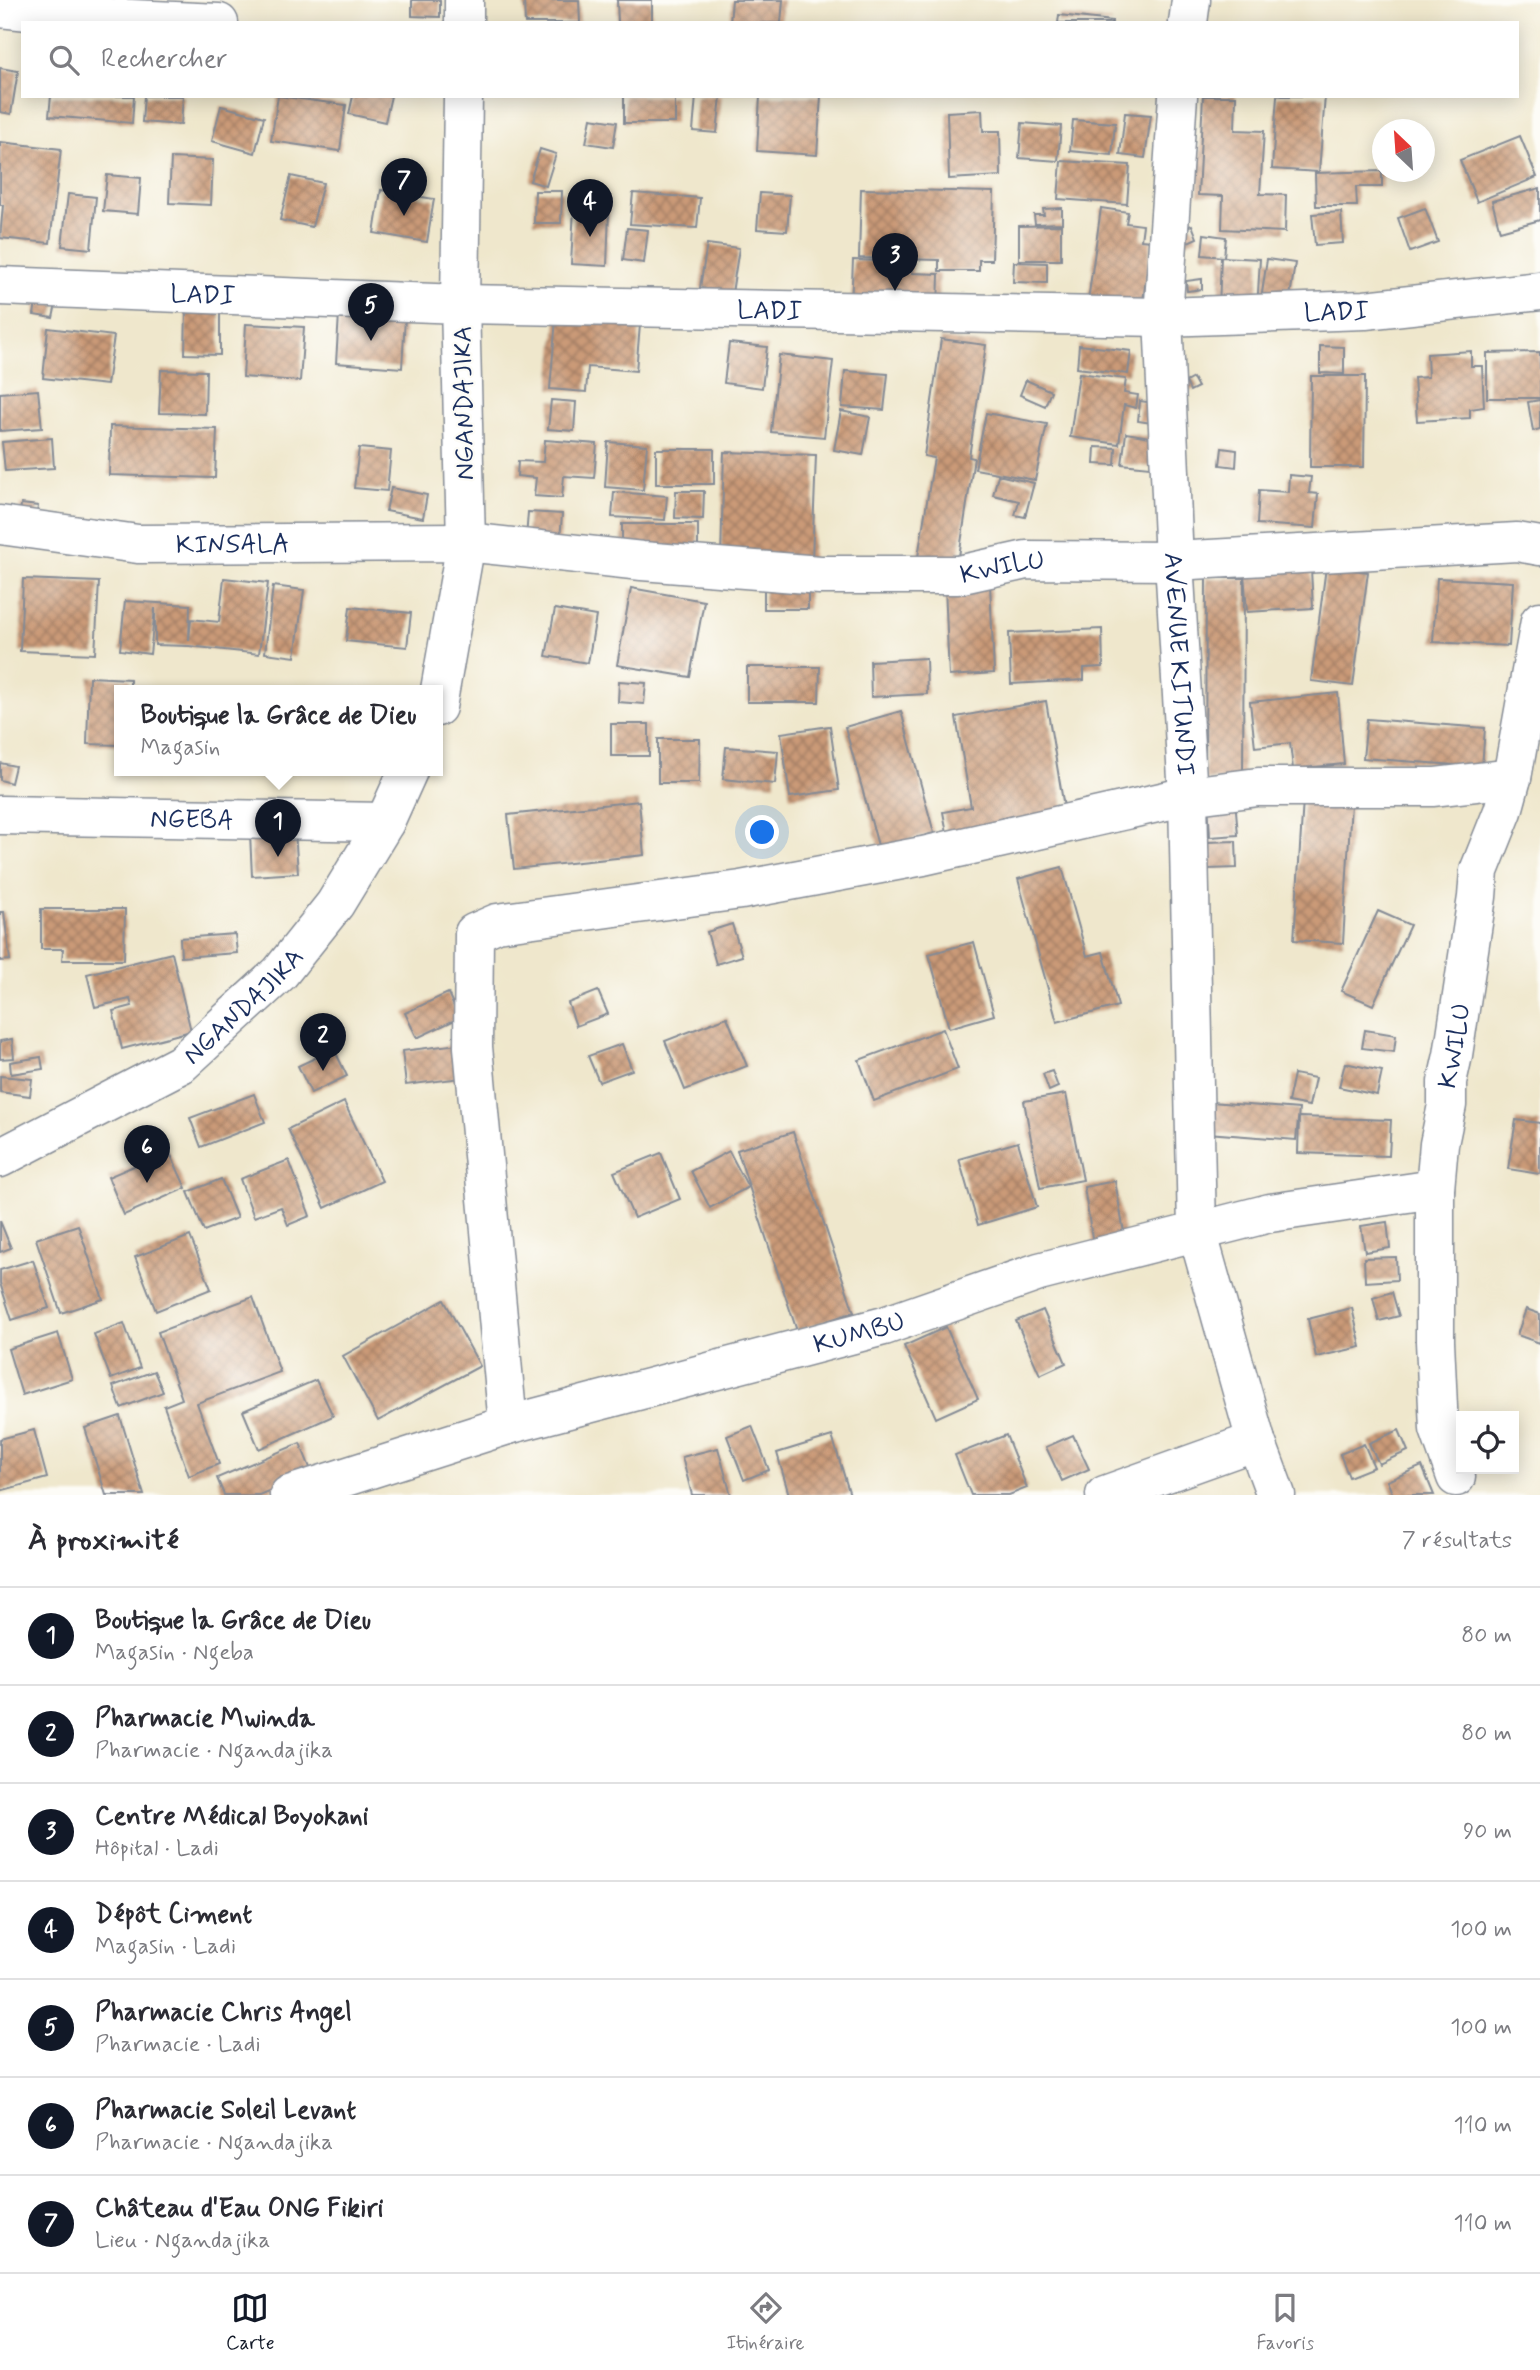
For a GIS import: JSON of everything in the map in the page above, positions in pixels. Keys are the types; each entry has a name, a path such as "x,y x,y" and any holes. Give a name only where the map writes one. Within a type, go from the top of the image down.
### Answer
{"street":[{"path":"464,0 464,21"},
{"path":"1188,21 1191,0"},
{"path":"0,8 87,17 175,21"},
{"name":"NGANDAJIKA","path":"441,685 466,542 460,304 463,98"},
{"name":"AVENUE KITUNDI","path":"1178,98 1163,317 1188,796 1197,1231 1256,1441 1276,1495"},
{"name":"LADI","path":"0,286 460,304 1163,317 1365,310 1540,291"},
{"name":"KINSALA","path":"0,524 138,544 466,542"},
{"name":"KWILU","path":"466,542 642,561 820,575 958,575 1026,560 1174,561 1517,541 1540,546"},
{"name":"KWILU","path":"1456,1477 1440,1429 1435,1341 1435,1189 1439,1144 1447,1105 1447,1082 1479,871 1503,811 1512,778 1540,621"},
{"name":"NGANDAJIKA","path":"0,1158 181,1064 280,973 335,904 384,822 406,776"},
{"path":"508,1425 481,1109 473,1047 474,933 497,923 741,890 923,856 1188,796 1258,787 1434,787 1512,778"},
{"name":"NGEBA","path":"0,815 384,822"},
{"name":"KUMBU","path":"289,1495 508,1425 884,1326 1039,1272 1269,1213 1435,1189"},
{"path":"1105,1495 1256,1441"}],"building":[{"path":"412,0 440,0 440,17 412,16"},
{"path":"524,0 579,0 580,21 525,21"},
{"path":"617,0 652,0 652,21 618,21"},
{"path":"732,0 783,0 781,21 730,21"},
{"path":"1059,15 1112,21 1058,21"},
{"path":"0,68 18,71 11,114 0,112"},
{"path":"51,98 134,98 132,123 49,116"},
{"path":"144,98 183,98 181,125 142,122"},
{"path":"278,98 346,105 340,151 271,141"},
{"path":"353,98 391,98 385,122 349,114"},
{"path":"624,98 675,98 675,123 624,123"},
{"path":"696,98 721,98 717,133 693,131"},
{"path":"760,98 821,98 817,155 757,151"},
{"path":"1203,98 1236,98 1235,130 1264,131 1260,194 1286,195 1285,232 1222,229 1223,196 1198,195"},
{"path":"1277,98 1325,98 1319,172 1272,169"},
{"path":"221,106 264,117 255,153 212,141"},
{"path":"982,110 983,131 1000,131 1001,176 949,179 947,112"},
{"path":"1125,113 1151,115 1145,158 1120,155"},
{"path":"591,118 617,122 613,147 586,143"},
{"path":"1073,120 1115,123 1112,155 1070,151"},
{"path":"1022,123 1061,126 1058,161 1019,158"},
{"path":"1520,136 1537,177 1477,202 1460,160"},
{"path":"0,142 61,149 50,243 0,238 3,205 0,205"},
{"path":"540,149 556,154 546,186 530,181"},
{"path":"171,158 213,160 211,205 169,203"},
{"path":"1061,161 1130,165 1127,204 1058,199"},
{"path":"1372,171 1372,182 1382,182 1382,187 1356,187 1357,206 1316,206 1315,173"},
{"path":"107,175 141,178 138,214 103,211"},
{"path":"291,176 323,183 312,227 280,220"},
{"path":"1540,188 1540,220 1500,231 1492,201"},
{"path":"861,189 994,192 992,260 979,260 979,271 939,271 939,260 859,258"},
{"path":"381,190 434,199 427,242 374,233"},
{"path":"535,191 562,191 561,223 534,223"},
{"path":"633,193 700,198 697,228 630,224"},
{"path":"760,193 790,195 787,231 757,229"},
{"path":"68,194 96,197 91,249 62,246"},
{"path":"574,208 609,210 607,266 571,264"},
{"path":"1062,208 1062,223 1035,224 1034,215 1044,215 1043,209"},
{"path":"1101,208 1128,212 1126,223 1143,225 1141,240 1151,241 1141,316 1087,308"},
{"path":"1425,208 1438,242 1410,252 1398,218"},
{"path":"1341,212 1343,243 1315,245 1312,214"},
{"path":"1061,225 1061,260 1019,260 1019,226"},
{"path":"1192,225 1197,238 1186,243 1181,229"},
{"path":"627,228 648,230 644,263 623,260"},
{"path":"1204,234 1226,237 1224,257 1202,255"},
{"path":"707,244 739,248 732,293 700,288"},
{"path":"1221,257 1260,259 1257,310 1219,308"},
{"path":"1267,259 1295,263 1289,304 1261,300"},
{"path":"853,260 913,262 912,273 939,274 938,310 851,308"},
{"path":"1014,262 1047,263 1047,283 1013,282"},
{"path":"1202,279 1202,289 1187,291 1186,281"},
{"path":"36,302 56,304 53,318 34,315"},
{"path":"186,312 220,312 220,355 185,354"},
{"path":"339,314 405,318 402,368 336,363"},
{"path":"556,319 640,325 636,371 588,367 586,392 550,389"},
{"path":"246,324 304,327 300,381 243,377"},
{"path":"48,328 114,336 107,385 43,378"},
{"path":"941,339 986,345 969,457 974,458 958,563 918,557 934,458 924,456"},
{"path":"729,343 767,347 762,388 724,383"},
{"path":"1079,345 1131,351 1128,374 1077,368"},
{"path":"1320,346 1344,347 1344,374 1320,373"},
{"path":"1471,351 1471,366 1482,366 1484,407 1470,409 1470,418 1417,421 1414,378 1428,377 1427,354"},
{"path":"1540,352 1540,398 1487,398 1487,353"},
{"path":"779,355 833,361 824,437 771,432"},
{"path":"161,370 206,371 205,414 159,413"},
{"path":"845,371 888,374 884,410 842,407"},
{"path":"1079,373 1126,379 1124,393 1138,395 1136,408 1124,405 1119,444 1070,437"},
{"path":"1311,376 1365,376 1364,467 1310,467"},
{"path":"1193,378 1198,387 1190,391 1186,382"},
{"path":"1026,380 1051,391 1045,406 1020,395"},
{"path":"38,390 42,428 0,431 0,393"},
{"path":"551,400 576,402 574,431 548,429"},
{"path":"1540,400 1540,429 1533,431 1528,402"},
{"path":"1140,401 1154,403 1152,423 1138,421"},
{"path":"841,411 870,417 863,455 834,450"},
{"path":"986,413 1047,424 1035,480 975,469"},
{"path":"110,426 217,429 215,478 109,475"},
{"path":"1126,433 1162,439 1159,468 1122,464"},
{"path":"52,438 54,468 5,471 2,442"},
{"path":"545,440 597,444 594,478 564,476 562,498 534,496 536,478 517,476 518,461 543,462"},
{"path":"608,442 647,445 643,490 605,487"},
{"path":"1095,447 1116,448 1115,465 1094,464"},
{"path":"359,448 391,451 387,491 354,488"},
{"path":"1222,448 1237,450 1236,467 1220,465"},
{"path":"656,449 714,449 714,484 656,484"},
{"path":"724,452 816,455 812,560 721,557"},
{"path":"998,475 1034,483 1025,517 1015,515 1019,501 993,495"},
{"path":"1289,475 1311,477 1309,493 1318,494 1315,528 1257,524 1259,490 1288,492"},
{"path":"391,488 427,495 423,518 386,511"},
{"path":"676,491 704,491 703,519 675,518"},
{"path":"614,492 667,496 665,520 612,517"},
{"path":"21,504 38,506 36,524 19,523"},
{"path":"528,512 562,514 560,541 526,539"},
{"path":"622,524 698,524 698,547 622,548"},
{"path":"1326,567 1368,572 1353,686 1311,681"},
{"path":"1311,569 1313,608 1247,612 1244,573"},
{"path":"224,578 268,583 259,654 155,645 155,608 150,654 120,650 125,601 190,605 189,640 191,619 219,622"},
{"path":"1206,578 1244,578 1243,780 1205,780"},
{"path":"1437,578 1513,582 1509,646 1433,642"},
{"path":"23,579 99,582 95,654 20,651"},
{"path":"764,579 808,579 808,609 764,609"},
{"path":"990,584 994,673 949,676 945,586"},
{"path":"273,586 304,590 295,657 265,653"},
{"path":"631,588 704,601 690,677 617,665"},
{"path":"350,607 411,613 407,647 346,641"},
{"path":"555,609 596,616 588,663 546,656"},
{"path":"1102,629 1103,667 1084,668 1084,680 1011,684 1009,633"},
{"path":"926,658 927,694 871,697 870,661"},
{"path":"747,667 820,667 819,702 747,702"},
{"path":"89,677 130,679 130,685 114,685 114,745 87,744"},
{"path":"619,681 646,683 644,704 618,702"},
{"path":"1338,693 1344,764 1293,769 1290,743 1255,747 1250,702"},
{"path":"1046,701 1066,819 948,838 943,812 971,807 956,717"},
{"path":"901,711 934,833 879,849 845,727"},
{"path":"1367,719 1485,728 1482,767 1363,758"},
{"path":"611,724 649,724 649,756 611,756"},
{"path":"830,726 839,790 790,797 781,733"},
{"path":"658,739 700,739 699,783 658,783"},
{"path":"726,747 778,751 775,784 723,779"},
{"path":"0,763 15,766 11,783 0,780"},
{"path":"1235,798 1238,835 1210,837 1208,799"},
{"path":"1303,800 1351,803 1343,943 1294,940"},
{"path":"639,801 644,855 514,869 508,815"},
{"path":"295,831 298,873 252,876 250,834"},
{"path":"1236,841 1237,868 1207,869 1207,842"},
{"path":"1062,867 1087,956 1103,952 1118,1006 1057,1022 1018,879"},
{"path":"41,909 125,909 124,960 62,960 63,949 41,949"},
{"path":"1378,911 1410,925 1373,1005 1341,991"},
{"path":"0,912 4,912 10,960 0,961"},
{"path":"732,924 742,956 716,964 707,932"},
{"path":"235,934 237,953 181,957 180,938"},
{"path":"974,942 994,1015 949,1028 929,954"},
{"path":"172,953 191,1031 122,1049 113,1011 132,1006 130,999 95,1007 87,974"},
{"path":"598,991 608,1014 576,1026 568,1003"},
{"path":"448,993 459,1018 417,1038 405,1013"},
{"path":"727,1017 747,1066 685,1090 665,1041"},
{"path":"943,1029 958,1069 874,1101 859,1060"},
{"path":"1365,1030 1396,1035 1394,1052 1362,1048"},
{"path":"12,1039 14,1058 0,1059 0,1041"},
{"path":"458,1044 462,1078 406,1085 402,1051"},
{"path":"622,1044 632,1070 599,1082 588,1056"},
{"path":"334,1049 347,1076 311,1093 298,1066"},
{"path":"41,1057 43,1069 11,1074 10,1062"},
{"path":"1345,1063 1382,1071 1377,1095 1339,1087"},
{"path":"1052,1071 1058,1087 1049,1091 1043,1074"},
{"path":"1294,1074 1315,1078 1309,1106 1288,1102"},
{"path":"0,1076 32,1079 30,1096 0,1092"},
{"path":"254,1094 265,1122 201,1147 190,1118"},
{"path":"1066,1094 1083,1180 1040,1188 1024,1101"},
{"path":"1198,1101 1299,1109 1296,1140 1195,1132"},
{"path":"344,1102 382,1181 325,1208 288,1129"},
{"path":"1299,1117 1391,1120 1389,1156 1298,1153"},
{"path":"1516,1120 1540,1123 1540,1174 1508,1169"},
{"path":"793,1132 854,1312 797,1331 737,1150"},
{"path":"1018,1142 1037,1207 978,1225 959,1159"},
{"path":"169,1151 186,1188 124,1215 108,1177"},
{"path":"729,1151 748,1187 710,1208 691,1171"},
{"path":"661,1153 680,1199 634,1218 614,1172"},
{"path":"289,1160 310,1216 288,1225 281,1207 254,1217 240,1179"},
{"path":"221,1179 237,1218 204,1231 188,1192"},
{"path":"1115,1181 1125,1238 1093,1244 1084,1187"},
{"path":"0,1221 11,1248 0,1252"},
{"path":"1387,1222 1390,1248 1365,1252 1361,1226"},
{"path":"78,1225 103,1299 61,1313 36,1239"},
{"path":"190,1236 211,1289 156,1311 135,1257"},
{"path":"1396,1257 1397,1280 1365,1282 1364,1258"},
{"path":"33,1260 49,1308 12,1320 0,1283 0,1270"},
{"path":"1392,1292 1399,1316 1379,1321 1373,1298"},
{"path":"253,1297 280,1372 197,1403 219,1464 189,1476 164,1406 182,1399 158,1332"},
{"path":"444,1300 480,1366 378,1421 343,1356"},
{"path":"1352,1308 1361,1347 1316,1357 1308,1319"},
{"path":"1526,1309 1540,1314 1540,1343 1517,1335"},
{"path":"1043,1310 1066,1363 1040,1375 1016,1321"},
{"path":"124,1323 140,1368 111,1379 94,1334"},
{"path":"946,1327 978,1399 936,1418 904,1346"},
{"path":"58,1333 72,1379 22,1395 8,1349"},
{"path":"154,1371 163,1392 121,1408 113,1386"},
{"path":"316,1380 333,1416 259,1449 243,1411"},
{"path":"120,1416 144,1495 106,1495 85,1428"},
{"path":"752,1426 769,1470 744,1480 727,1436"},
{"path":"34,1430 47,1478 0,1491 0,1439"},
{"path":"1399,1430 1408,1451 1379,1464 1369,1443"},
{"path":"1006,1435 1027,1488 1009,1495 971,1495 955,1455"},
{"path":"1073,1435 1089,1469 1062,1481 1046,1447"},
{"path":"832,1436 850,1495 789,1495 777,1453"},
{"path":"300,1443 312,1473 259,1495 224,1495 217,1478"},
{"path":"1364,1444 1374,1467 1349,1477 1340,1454"},
{"path":"718,1448 731,1495 692,1495 682,1457"},
{"path":"1422,1466 1434,1495 1393,1495 1387,1481"}],"place":[{"name":"Château d'Eau ONG Fikiri","path":"404,216"},
{"name":"Dépôt Ciment","path":"590,237"},
{"name":"Centre Médical Boyokani","path":"895,291"},
{"name":"Pharmacie Chris Angel","path":"371,341"},
{"name":"Boutique la Grâce de Dieu","path":"278,857"},
{"name":"Pharmacie Mwinda","path":"323,1071"},
{"name":"Pharmacie Soleil Levant","path":"147,1183"}]}
